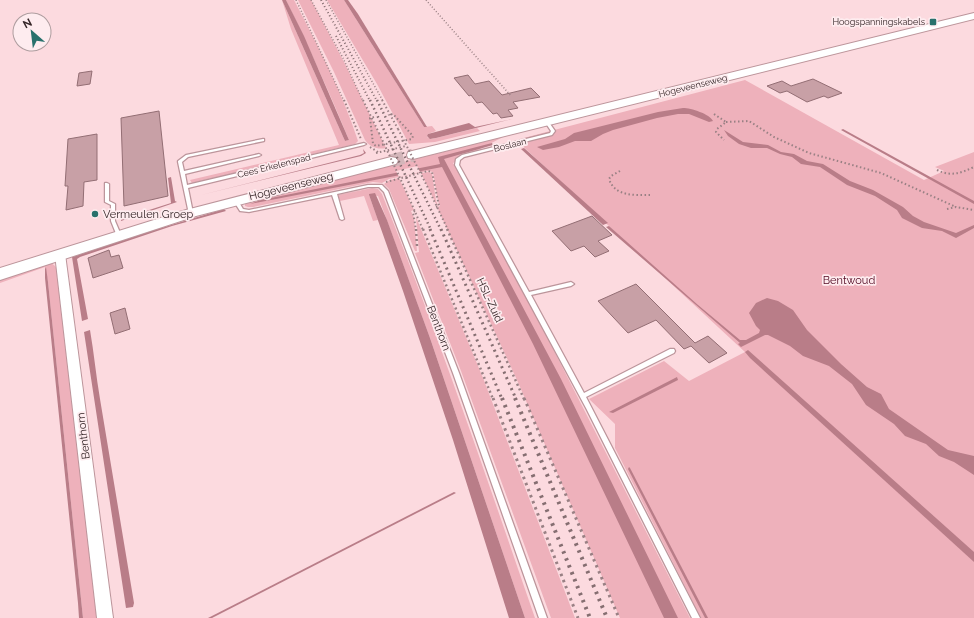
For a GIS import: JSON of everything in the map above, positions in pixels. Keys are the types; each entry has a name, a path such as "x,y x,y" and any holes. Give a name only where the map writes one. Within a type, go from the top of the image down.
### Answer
{"main road":[{"name":"Hogeveenseweg","path":"413,155 974,16"},
{"name":"Hogeveenseweg","path":"0,274 119,235 235,200 391,161"}],"street":[{"name":"Benthorn","path":"60,254 105,618"}],"lane":[{"name":"Boslaan","path":"528,294 457,165 457,162 459,158 463,156 551,134 553,131 547,122"},
{"path":"191,213 180,162 187,156 263,140"},
{"name":"Cees Erkelenspad","path":"185,187 364,144"},
{"path":"182,173 259,155"},
{"path":"107,184 107,202 113,204 114,220 119,235"},
{"path":"235,200 242,210 249,211 368,186 380,186"},
{"name":"Benthorn","path":"380,186 387,192 432,310 543,618"},
{"path":"334,193 342,219"},
{"path":"571,284 528,294 696,618"},
{"path":"582,396 672,350"}],"path":[{"path":"296,0 332,73 364,144 378,152"},
{"path":"311,0 373,118 415,211 503,423 578,618"},
{"name":"HSL-Zuid","path":"326,0 356,50 427,186 522,393 619,618"},
{"path":"426,0 511,96"},
{"path":"373,118 370,118 372,144 374,145 412,139 413,136 393,114 389,115"},
{"path":"714,114 726,122"},
{"path":"724,140 716,132 717,129 726,122 749,121 774,137 809,153 881,173 956,207 974,210"},
{"path":"937,170 946,175 958,174 974,167"},
{"path":"380,186 390,180 428,171 432,172 439,206 436,206"},
{"path":"620,171 611,176 609,179 610,183 616,190 636,195 651,195"},
{"path":"947,209 956,207"},
{"path":"415,211 413,212 415,217 418,252"}],"green space":[{"path":"282,0 345,141 349,140 342,122 286,0 294,0 312,35 345,105 358,141 355,144 192,183 190,180 339,145 291,29"},
{"path":"298,0 311,0 344,62 386,148 380,149 374,147 365,140 334,72"},
{"path":"327,0 344,0 424,127 432,126 436,131 428,134 427,137 432,139 477,128 480,131 435,142 409,144 377,84"},
{"name":"Bentwoud","path":"745,80 924,180 944,171 935,167 974,152 974,618 701,618 615,448 615,424 589,399 664,361 689,381 745,352 516,140"},
{"path":"503,137 453,163 545,333 690,618 620,618 517,380 437,207 440,206 433,172 428,171 389,179 382,183 373,182 253,207 245,206 245,202"},
{"path":"421,173 432,173 437,206"},
{"path":"399,178 414,210 411,211 414,218 417,251 415,251 389,189 384,184 390,180"},
{"path":"372,188 378,189 382,194 423,299 535,618 525,618 430,338 378,196 369,195 378,220 373,221 364,196 340,201 338,195"},
{"path":"416,217 483,378 575,618 551,618 461,371 415,253 419,252"},
{"path":"50,262 55,266 59,273 101,618 83,618 48,282 45,267 0,283 0,278"}],"shaded area":[{"path":"282,0 286,0 304,36 349,140 345,141"},
{"path":"344,0 348,0 358,14 427,127 424,127"},
{"path":"683,108 700,112 711,118 713,121 709,122 689,114 678,114 613,130 591,141 575,141 559,147 543,150 537,147 565,139 574,133 658,112"},
{"path":"512,119 436,138 430,139 427,136 428,134 469,123 475,127"},
{"path":"843,129 974,201 974,204 841,130"},
{"path":"724,130 743,142 768,145 781,152 794,154 807,161 823,164 850,181 873,190 903,207 913,216 924,222 956,233 974,225 974,228 956,238 942,231 922,228 902,218 897,210 875,196 847,185 820,167 801,164 792,157 780,154 767,148 751,148 739,144 728,136"},
{"path":"492,143 493,145 444,159 561,379 678,618 664,618 533,344 442,167 250,204 261,200 440,164 438,157"},
{"path":"524,148 608,223 603,225 521,149"},
{"path":"363,149 366,153 361,156 201,195 360,155 364,153"},
{"path":"171,177 175,201 177,202 121,221 121,219 171,203 168,178"},
{"path":"375,193 387,220 430,338 525,618 509,618 453,440 369,195"},
{"path":"224,209 226,211 172,226 77,259 88,319 82,321 72,257"},
{"path":"609,226 740,340 746,340 759,333 760,330 749,313 756,303 767,298 778,301 793,310 807,330 841,364 867,387 881,394 889,409 948,450 974,456 974,475 954,462 939,456 926,444 905,436 894,424 866,405 852,384 829,366 803,356 790,346 768,335 765,335 741,347 738,344 740,343 606,227"},
{"path":"46,267 83,618 79,618 45,278"},
{"path":"90,330 134,603 133,607 126,608 84,332"},
{"path":"748,350 974,552 974,562 750,358 745,352"},
{"path":"677,377 678,380 613,413 609,412"},
{"path":"629,467 708,618 705,618 628,469"},
{"path":"454,492 456,493 212,618 208,618"}],"pier":[{"path":"417,166 420,172 399,177 396,171"}],"building":[{"path":"92,71 90,84 77,86 79,73"},
{"path":"468,75 475,84 489,81 502,95 531,88 540,97 513,102 518,108 508,110 513,116 501,118 497,113 493,114 482,102 477,103 454,78"},
{"path":"813,79 842,93 828,98 824,96 807,102 787,91 780,93 767,86 782,81 791,86"},
{"path":"159,111 168,196 124,206 121,118"},
{"path":"97,134 97,180 84,182 83,206 66,210 68,186 65,186 68,139"},
{"path":"592,216 612,235 598,241 609,251 595,257 584,246 571,251 552,231"},
{"path":"109,250 111,257 119,255 123,268 93,278 88,258"},
{"path":"636,284 695,343 708,336 727,353 709,363 691,346 684,349 656,320 628,333 598,301"},
{"path":"125,308 130,329 115,334 110,313"}],"tunnel":[{"path":"391,161 413,155"}],"railway":[{"path":"321,0 377,101"},
{"path":"336,36 370,101"},
{"path":"370,100 431,230"},
{"path":"377,100 441,230"},
{"path":"430,229 502,399"},
{"path":"441,229 516,399"},
{"path":"502,398 590,618"},
{"path":"515,398 607,618"}],"place":[{"name":"Hoogspanningskabels","path":"933,22"},
{"name":"Vermeulen Groep","path":"95,214"}]}
